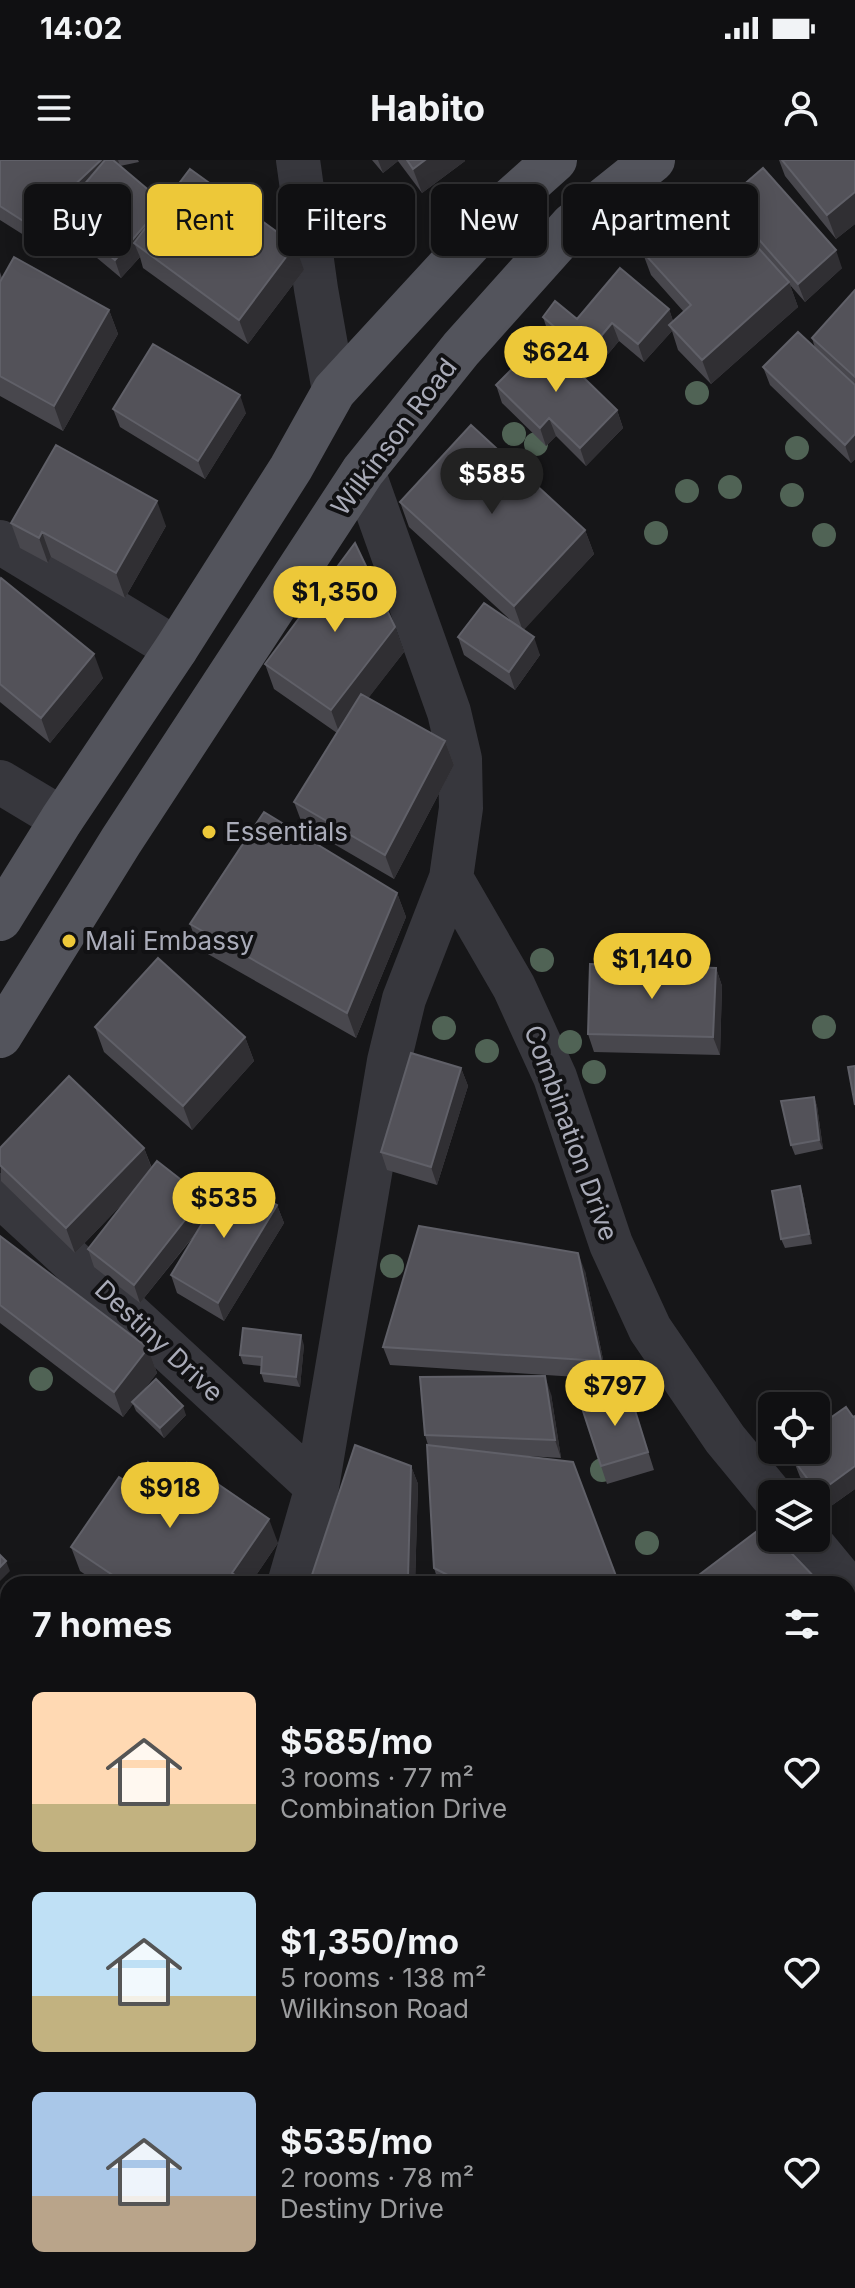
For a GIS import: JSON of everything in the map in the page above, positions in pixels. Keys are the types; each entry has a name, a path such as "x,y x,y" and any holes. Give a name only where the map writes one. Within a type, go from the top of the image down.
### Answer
{"main road":[{"path":"0,919 291,468 334,391 508,202 555,160"},
{"name":"Wilkinson Road","path":"0,1036 121,841 363,471 461,349 572,225 653,160"}],"street":[{"path":"298,160 334,391"},
{"path":"291,1576 317,1487 389,1061 404,999 451,878 461,808 460,759 449,712 363,471"},
{"path":"0,542 176,649"},
{"path":"0,782 62,819"},
{"name":"Combination Drive","path":"451,878 514,987 555,1077 611,1244 650,1329 725,1439 759,1480"},
{"name":"Destiny Drive","path":"0,1195 317,1487"},
{"path":"818,1552 838,1576"}],"building":[{"path":"0,160 101,160 76,184 24,184 24,221 0,206"},
{"path":"105,160 113,160 147,189 147,223 131,241 131,184 85,184"},
{"path":"407,160 425,160 413,169"},
{"path":"782,160 855,160 855,192 827,215"},
{"path":"763,168 836,250 798,284 758,239 758,184 745,184"},
{"path":"190,169 211,184 179,184"},
{"path":"262,221 278,233 278,256 287,256 239,320 152,256 262,256"},
{"path":"147,226 147,253 134,243"},
{"path":"758,248 789,282 702,360 669,325 691,305 647,256 758,256"},
{"path":"14,257 109,310 54,406 0,376 0,282"},
{"path":"620,268 669,309 638,344 612,323 586,354 543,317 555,301 577,319"},
{"path":"855,290 855,377 812,338"},
{"path":"798,332 855,385 855,434 845,445 763,367"},
{"path":"543,338 617,410 580,448 549,418 540,428 496,385"},
{"path":"153,344 240,395 198,461 113,409"},
{"path":"471,425 585,530 514,606 400,502"},
{"path":"56,445 157,501 116,573 42,532 39,538 11,523"},
{"path":"355,543 395,627 331,710 265,664"},
{"path":"1,578 94,654 41,718 0,684"},
{"path":"484,603 534,637 509,672 458,637"},
{"path":"361,694 445,741 385,855 294,802"},
{"path":"264,812 397,893 347,1013 190,924"},
{"path":"158,958 245,1037 183,1106 95,1027"},
{"path":"590,964 716,968 713,1037 588,1034"},
{"path":"411,1053 461,1068 431,1167 381,1152"},
{"path":"855,1066 855,1105 848,1067"},
{"path":"69,1076 144,1148 66,1228 0,1165 0,1148"},
{"path":"814,1097 819,1140 791,1145 781,1101"},
{"path":"157,1161 203,1197 134,1285 88,1249"},
{"path":"230,1177 277,1205 218,1303 171,1275"},
{"path":"800,1186 809,1234 781,1239 772,1191"},
{"path":"419,1226 578,1253 601,1361 383,1347"},
{"path":"0,1236 148,1348 114,1392 0,1305"},
{"path":"243,1328 301,1335 296,1377 261,1373 262,1357 240,1355"},
{"path":"545,1376 555,1440 425,1435 420,1377"},
{"path":"156,1379 183,1406 160,1428 132,1402"},
{"path":"629,1391 648,1452 601,1466 581,1405"},
{"path":"846,1407 855,1416 855,1466 830,1484 830,1480 808,1480 797,1464 830,1464 830,1418"},
{"path":"355,1445 411,1466 408,1576 312,1576"},
{"path":"427,1445 573,1462 616,1576 450,1576 434,1568"},
{"path":"148,1462 175,1481 187,1463 269,1519 232,1573 236,1576 114,1576 71,1547 119,1477 132,1485"},
{"path":"758,1530 758,1552 790,1552 813,1576 698,1576"}],"place":[{"name":"Essentials","path":"209,832"},
{"name":"Mali Embassy","path":"69,941"}]}
